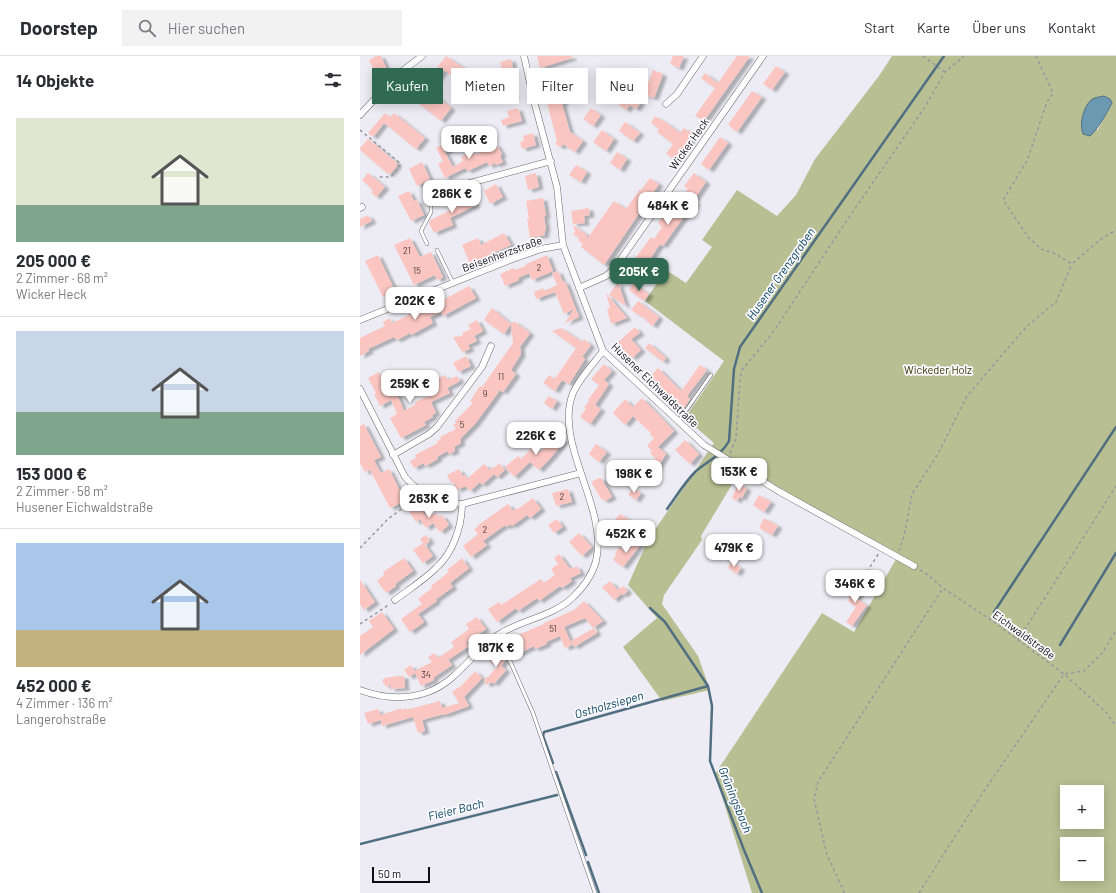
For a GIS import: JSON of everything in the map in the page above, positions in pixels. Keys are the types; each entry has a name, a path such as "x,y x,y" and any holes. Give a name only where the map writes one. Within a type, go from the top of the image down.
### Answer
{"street":[{"path":"360,115 397,75 422,56"},
{"name":"Husener Eichwaldstraße","path":"524,56 534,101 557,187 563,245 602,351 678,422 712,451 780,492 914,566"},
{"path":"666,104 677,94 703,56"},
{"name":"Wicker Heck","path":"579,288 606,276 614,270 763,56"},
{"path":"431,197 444,190 550,161"},
{"name":"Beisenherzstraße","path":"360,320 535,252 563,245"},
{"path":"393,455 429,434 437,427 482,367 491,346"},
{"path":"360,690 391,697 407,697 428,692 446,683 498,634 544,614 570,600 583,587 595,562 598,550 597,533 568,421 569,406 573,392 602,351"},
{"path":"360,391 405,477 423,494 433,499 462,504 581,473"},
{"path":"395,600 437,568 444,559 454,543 462,511 462,504"}],"lane":[{"path":"426,244 421,231 431,212 431,197"},
{"path":"437,250 453,283"},
{"path":"678,422 711,375"},
{"path":"498,634 533,713 595,893"}],"path":[{"path":"923,56 945,72"},
{"path":"724,458 733,447 736,438 740,379 742,370 774,331 845,223 925,107 945,72 964,56"},
{"path":"1036,56 1053,93 1047,102 1027,161 1003,200 1033,242 1041,249 1056,254 1072,264"},
{"path":"360,130 401,164 391,177 377,178"},
{"path":"897,557 904,536 912,494 938,454 968,396 1026,327 1056,302 1072,264 1102,239 1116,230"},
{"path":"1018,640 1116,486"},
{"path":"360,548 388,520 423,494"},
{"path":"856,587 882,548"},
{"name":"Eichwaldstraße","path":"914,566 928,575 943,588 994,622 1064,674 1106,712 1116,726"},
{"path":"844,893 827,855 814,799 818,782 943,588"},
{"path":"360,624 395,600"},
{"path":"920,893 982,794 1064,674 1084,671 1103,652 1116,630"}],"green space":[{"name":"Wickeder Holz","path":"892,56 1116,56 1116,893 752,893 715,774 822,613 854,632 899,554 799,499 743,466 701,536 702,540 664,595 662,604 698,656 710,690 662,701 623,647 657,618 628,585 648,540 714,443 685,418 724,361 645,301 666,270 686,283 712,247 702,240 737,190 777,216 796,195 815,159 879,76","holes":["1104,96 1110,99 1112,103 1097,131 1097,97"]}],"water":[{"path":"1104,96 1110,99 1112,103 1108,111 1090,136 1083,134 1081,126 1084,112 1088,103 1097,97"}],"building":[{"path":"376,56 381,56 386,68 373,68 369,60"},
{"path":"446,56 464,68 451,68 451,75 444,70 443,71 443,68 437,68"},
{"path":"537,56 572,56 572,58 540,68"},
{"path":"673,56 684,56 679,68 670,64"},
{"path":"737,56 750,56 704,121 695,116 715,88 701,78 705,73 718,83"},
{"path":"511,59 513,68 502,68 500,62"},
{"path":"776,66 785,72 772,90 763,84"},
{"path":"653,70 663,74 654,98 648,96 648,84"},
{"path":"752,91 762,97 737,132 728,125"},
{"path":"443,101 451,108 441,121 420,104 443,104"},
{"path":"547,104 562,104 570,132 583,141 575,152 563,144 561,147 555,144 557,141"},
{"path":"640,104 636,109 630,105 626,110 619,105"},
{"path":"518,108 522,121 503,126 501,120 509,117 507,111"},
{"path":"591,108 601,115 593,126 583,119"},
{"path":"385,113 390,117 394,113 425,138 416,149 384,123 373,137 368,133"},
{"path":"655,116 680,133 684,128 694,135 677,161 666,154 673,144 657,132 659,129 651,123"},
{"path":"625,122 640,133 633,141 619,131"},
{"path":"602,130 614,139 606,151 593,142"},
{"path":"533,133 536,145 522,149 520,142 524,141 523,136"},
{"path":"720,137 728,143 709,170 701,164"},
{"path":"368,139 397,163 397,166 390,174 388,174 360,150"},
{"path":"446,143 449,149 445,152 453,167 463,161 461,157 473,151 475,155 496,144 502,154 500,156 503,162 496,165 495,163 489,166 487,162 468,171 465,168 445,178 438,164 443,161 436,148"},
{"path":"617,152 627,159 620,170 610,163"},
{"path":"422,162 430,179 417,186 409,169"},
{"path":"576,165 587,172 581,182 569,175"},
{"path":"368,173 385,187 376,197 371,192 373,190 362,180"},
{"path":"536,173 539,187 528,190 525,176"},
{"path":"694,173 706,182 693,201 696,203 686,216 685,215 663,246 660,244 650,259 662,268 658,273 646,265 639,275 628,268 651,237 654,239 662,227 658,223 665,213 668,215 688,189 684,186"},
{"path":"650,178 659,184 604,265 581,247 583,244 578,240 579,238 573,234 575,232 573,225 587,235 587,239 614,201 626,209"},
{"path":"496,184 503,197 490,204 484,191"},
{"path":"409,191 414,201 417,200 424,215 411,221 398,196"},
{"path":"470,194 476,205 450,218 453,225 434,233 429,223 430,220 455,208 452,202"},
{"path":"543,198 546,216 544,216 546,230 544,231 545,235 530,238 526,201"},
{"path":"589,208 590,215 584,216 585,223 573,224 571,211"},
{"path":"368,215 372,221 360,227 360,219"},
{"path":"504,233 511,245 470,264 462,245 478,238 481,245"},
{"path":"410,238 420,257 431,252 443,277 437,280 435,275 414,285 394,245"},
{"path":"378,255 395,291 383,297 365,261"},
{"path":"547,255 553,271 532,280 529,273 518,278 519,280 505,286 500,274 514,268 515,270 526,266 526,264"},
{"path":"558,271 563,282 565,281 579,317 565,323 574,309 564,314 555,292 536,299 534,292 543,288 544,291 557,285 552,273"},
{"path":"618,282 626,306 609,295"},
{"path":"633,283 649,294 644,301 629,290"},
{"path":"469,286 476,298 443,316 441,312 430,317 433,323 411,335 410,333 397,340 394,337 368,349 369,351 360,356 360,338 385,326 383,322 390,318 392,323 443,300"},
{"path":"606,293 627,318 611,324 607,309 610,308"},
{"path":"638,301 659,317 653,326 646,321 647,320 631,310"},
{"path":"492,308 511,324 504,334 484,320"},
{"path":"477,320 483,331 474,336 477,341 468,345 470,349 462,352 453,337 463,336 462,333 471,329 468,325"},
{"path":"514,321 530,333 520,347 521,354 511,370 516,374 503,392 500,390 475,424 460,439 461,443 454,447 455,451 449,454 447,451 437,457 438,459 425,466 424,463 414,468 410,461 416,458 415,455 438,443 437,441 441,439 440,437 456,429 453,425 456,423 455,421 473,403 470,401 480,386 482,387 513,343 511,325"},
{"path":"635,327 640,333 631,339 641,350 632,358 617,343"},
{"path":"561,328 582,342 584,339 591,345 582,357 585,359 569,384 562,380 555,391 543,383 549,375 555,379 576,348 552,331"},
{"path":"649,343 666,358 663,362 645,348"},
{"path":"466,356 471,366 458,372 453,363"},
{"path":"604,364 612,371 604,380 609,384 595,405 601,409 590,424 580,417 586,409 584,408 589,401 588,400 599,385 591,379"},
{"path":"700,365 707,370 687,396 690,399 682,411 656,386 655,387 647,380 658,368 681,391"},
{"path":"379,372 387,388 393,384 404,411 416,404 415,402 437,393 431,382 445,375 448,380 457,376 460,381 447,388 450,393 431,402 436,413 432,415 433,417 424,422 426,425 401,438 390,418 397,414 391,400 380,406 374,394 376,393 368,378"},
{"path":"549,396 557,401 552,409 544,403"},
{"path":"642,398 674,431 658,447 666,454 651,477 646,473 656,459 650,453 652,451 647,446 654,438 650,435 651,433 633,416 625,425 613,413 625,399 633,407"},
{"path":"364,424 381,457 374,460 377,466 381,473 389,469 405,501 390,508 370,470 365,472 360,463 360,426"},
{"path":"555,433 565,440 539,470 530,462 514,477 505,467 518,456 521,459 534,446 541,452"},
{"path":"685,440 699,454 690,464 675,450"},
{"path":"596,444 607,452 599,462 589,454"},
{"path":"499,463 505,470 497,477 494,474 482,485 480,482 470,491 465,486 457,490 447,475 459,469 463,476 465,475 467,479 484,464 490,470"},
{"path":"601,478 612,497 605,501 604,499 602,500 591,482"},
{"path":"738,484 747,488 742,498 739,497 737,501 732,498"},
{"path":"633,488 641,493 636,500 628,495"},
{"path":"568,489 572,502 556,506 552,493"},
{"path":"759,495 771,502 764,512 753,505"},
{"path":"533,498 541,509 530,518 527,515 512,526 511,524 506,527 505,525 483,541 487,545 471,557 463,546 478,534 474,529 478,527 477,526 508,504 513,511"},
{"path":"418,505 425,515 431,511 433,515 436,513 439,517 442,515 449,525 440,532 433,523 426,528 420,519 416,522 409,512"},
{"path":"620,514 633,522 622,538 613,531 618,524 614,521"},
{"path":"764,518 778,526 772,535 759,528"},
{"path":"557,519 563,527 554,533 548,525"},
{"path":"579,533 592,547 582,556 569,542"},
{"path":"426,535 430,541 425,545 433,556 423,563 413,550 423,543 420,539"},
{"path":"635,541 641,544 623,567 613,560 619,547 627,552"},
{"path":"559,554 570,569 577,566 581,573 570,578 572,581 562,588 560,586 539,601 537,598 518,611 516,608 497,622 488,609 499,602 501,605 541,579 544,583 555,575 551,569 558,564 554,558"},
{"path":"404,558 413,571 395,584 396,586 386,593 377,581 384,575 383,572"},
{"path":"462,558 469,568 450,583 453,587 435,600 437,601 418,614 424,622 410,632 401,619 422,604 418,599 432,588 431,586 449,572 447,570"},
{"path":"731,562 741,568 737,574 728,568"},
{"path":"360,580 375,602 364,610 360,604"},
{"path":"610,581 618,590 623,586 628,591 623,595 619,592 621,594 614,600 602,587"},
{"path":"852,584 862,591 856,598 867,605 852,626 846,622 856,607 848,601 850,598 845,594"},
{"path":"584,601 603,621 593,628 585,618 564,627 572,645 565,648 560,636 546,642 547,644 535,649 534,646 518,654 511,638 574,610"},
{"path":"382,612 394,629 360,655 360,636 373,627 369,621"},
{"path":"477,617 486,629 466,643 469,646 448,660 452,665 433,678 434,680 421,686 415,673 409,677 404,670 411,665 414,671 432,662 428,657 434,653 438,658 454,647 451,642 469,629 466,624"},
{"path":"594,628 597,633 574,647 571,641"},
{"path":"492,652 498,657 501,655 506,659 501,666 506,670 494,684 492,682 486,685 484,679 488,677 497,667 486,658"},
{"path":"475,671 482,678 464,697 469,706 444,715 442,708 459,703 452,692 462,685"},
{"path":"404,676 405,688 391,689 390,684 386,687 382,680 385,678"},
{"path":"440,701 444,714 422,720 425,731 418,733 413,717 382,726 381,720 368,724 364,713 378,709 380,715 402,708 402,710 406,708 406,710"}],"waterway":[{"name":"Husener Grenzgraben","path":"667,509 691,476 718,454 729,441 734,369 740,347 944,56"},
{"path":"994,612 1116,427"},
{"path":"1060,645 1116,553"},
{"name":"Grüningsbach","path":"650,608 665,622 708,686 712,706 710,761 762,893"},
{"name":"Ostholzsiepen","path":"553,763 543,736 544,732 708,686"},
{"name":"Ostholzsiepen","path":"556,772 586,855"},
{"name":"Fleier Bach","path":"360,844 557,795"},
{"name":"Ostholzsiepen","path":"588,862 599,893"}]}
